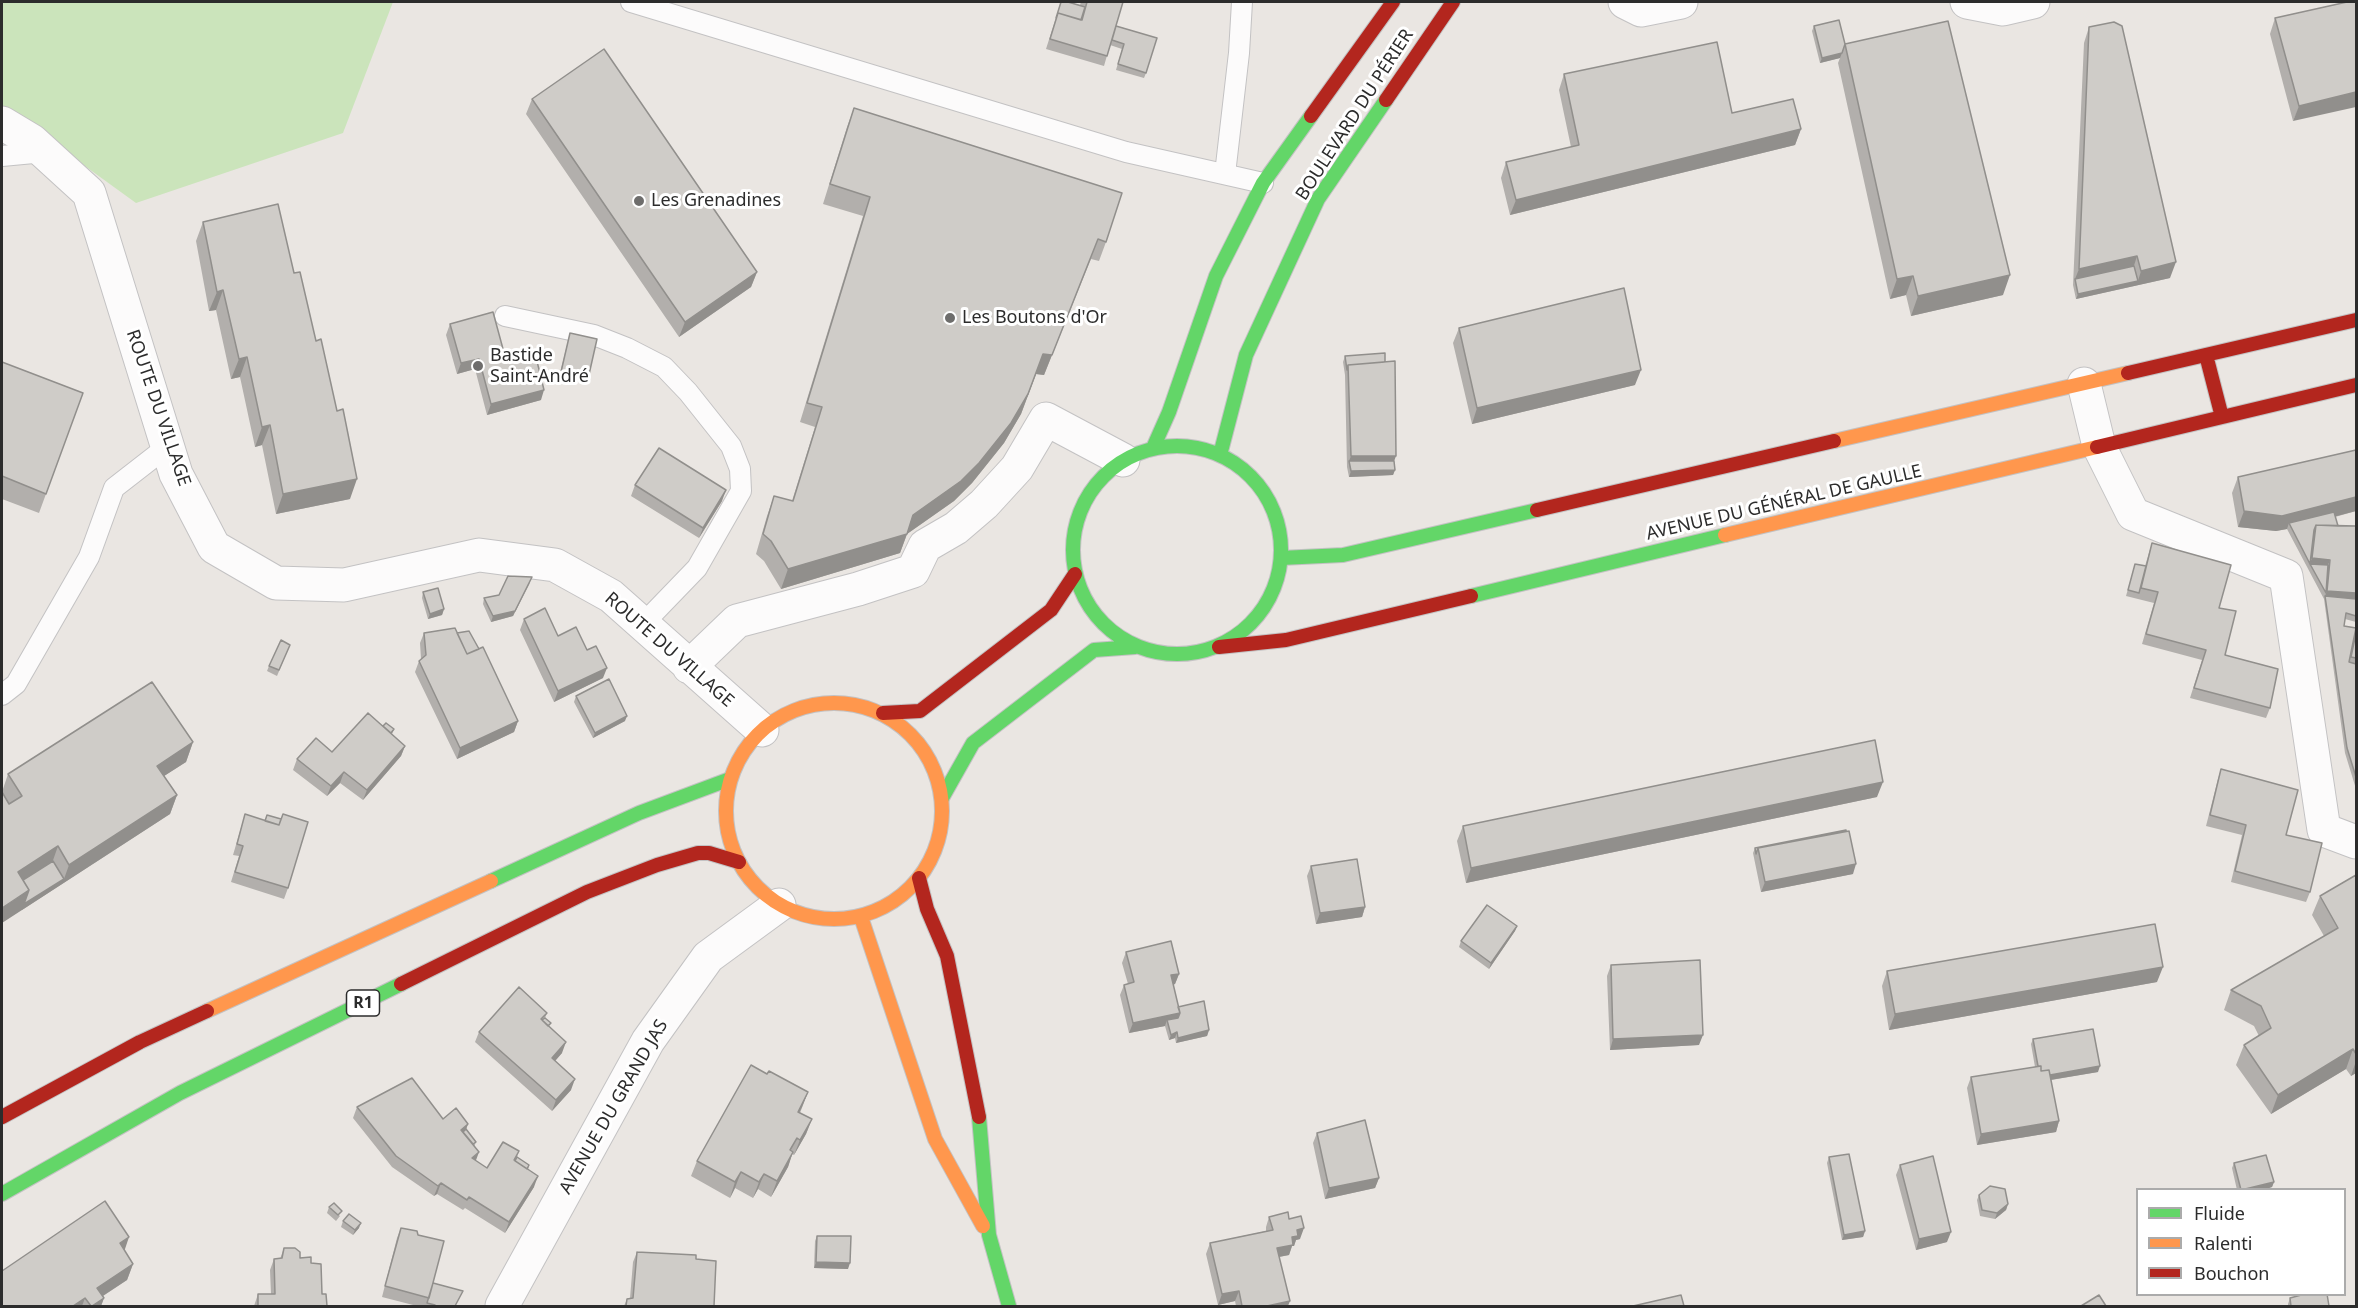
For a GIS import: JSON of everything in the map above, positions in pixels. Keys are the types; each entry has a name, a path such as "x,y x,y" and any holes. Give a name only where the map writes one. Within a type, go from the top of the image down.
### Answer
{"main road":[{"name":"BOULEVARD DU PÉRIER","path":"1153,448 1169,412 1216,276 1263,183 1394,2"},
{"name":"BOULEVARD DU PÉRIER","path":"1220,455 1246,355 1318,199 1453,2"},
{"path":"1281,558 1343,555 2356,320"},
{"path":"2206,355 2222,417"},
{"name":"AVENUE DU GÉNÉRAL DE GAULLE","path":"1219,646 1286,640 2356,385"},
{"path":"942,798 973,743 1094,650 1135,647 1162,654 1191,654 1219,646 1243,632 1262,611 1275,586 1281,558 1278,526 1267,497 1247,472 1220,455 1187,446 1153,448 1123,460 1098,481 1080,509 1072,541 1075,574 1086,604 1108,629 1135,647"},
{"path":"883,713 920,711 1051,610 1075,574"},
{"path":"820,703 852,703 883,713 911,735 932,764 942,798 942,826 934,854 919,878 893,902 861,917 833,920 805,916 779,905 756,886 739,862 729,835 726,807 730,779 743,752 762,730 789,712 820,703"},
{"path":"2,1117 140,1042 639,813 730,779"},
{"name":"R1","path":"2,1194 180,1093 587,892 657,865 698,853 709,853 739,862"},
{"path":"919,878 927,909 947,956 980,1120 988,1235"},
{"path":"861,917 935,1139 988,1235 1009,1306"}],"street":[{"path":"1625,2 1641,10 1681,2"},
{"path":"1967,2 2003,9 2032,2"},
{"name":"ROUTE DU VILLAGE","path":"2,123 32,141 89,193 176,474 214,547 276,583 344,585 479,555 555,565 611,596 762,730"},
{"path":"2084,384 2099,446 2133,514 2286,576 2324,830 2356,842"},
{"path":"689,667 737,621 858,589 913,571 925,546 956,528 984,504 1017,468 1046,419 1123,460"},
{"name":"AVENUE DU GRAND JAS","path":"502,1306 648,1041 708,957 779,905"}],"lane":[{"path":"631,2 1126,152 1263,183"},
{"path":"1225,174 1239,53 1242,2"},
{"path":"2,156 44,152"},
{"path":"505,316 594,335 627,348 664,368 688,392 731,446 740,469 741,491 697,568 642,624"},
{"path":"2,695 16,684 89,557 114,488 168,446"}],"green space":[{"path":"2,2 393,2 343,133 136,203 2,106"}],"building":[{"path":"1061,2 1085,7 1081,20 1058,13 1056,18"},
{"path":"1087,2 1123,2 1107,56 1050,39 1058,13 1082,20"},
{"path":"2356,2 2356,92 2299,106 2275,18"},
{"path":"1839,20 1845,44 1842,53 1822,58 1814,26"},
{"path":"1948,21 2010,275 1918,296 1913,276 1897,279 1845,44"},
{"path":"2114,22 2122,26 2176,262 2141,271 2137,256 2079,269 2089,27"},
{"path":"1116,26 1157,38 1146,73 1118,64 1124,44 1112,40"},
{"path":"1717,42 1732,113 1793,99 1801,129 1516,200 1506,162 1579,145 1564,74"},
{"name":"Les Grenadines","path":"604,49 757,272 685,322 532,99"},
{"name":"Les Boutons d'Or","path":"854,108 1122,193 1106,242 1098,239 1052,355 1043,354 1028,394 1011,423 979,463 961,481 913,515 907,534 788,569 771,541 763,534 774,496 793,501 822,407 807,403 870,197 830,184"},
{"path":"278,204 294,273 300,272 316,341 321,339 337,411 343,409 357,479 283,494 270,425 262,427 247,357 239,359 223,290 217,292 203,222"},
{"path":"2134,266 2138,281 2078,294 2075,279"},
{"path":"1624,288 1641,370 1477,408 1459,328"},
{"name":"Bastide Saint-André","path":"493,312 506,360 535,353 544,390 491,404 479,359 461,363 450,324"},
{"path":"570,333 597,339 588,379 561,372"},
{"path":"1385,353 1385,362 1348,365 1347,370 1345,356"},
{"path":"1395,361 1396,456 1351,456 1348,365"},
{"path":"2,362 83,393 46,494 2,476"},
{"path":"659,448 726,490 703,528 635,485"},
{"path":"2356,450 2356,497 2282,516 2244,511 2238,477"},
{"path":"1349,461 1394,461 1395,470 1351,471"},
{"path":"2334,512 2338,526 2316,525 2310,564 2289,523"},
{"path":"2316,525 2356,526 2356,593 2327,591 2330,560 2312,558"},
{"path":"2152,543 2231,565 2219,608 2236,611 2225,655 2278,669 2270,708 2194,688 2206,650 2146,634 2158,592 2141,588"},
{"path":"2135,564 2146,566 2139,593 2128,590"},
{"path":"2310,564 2328,565 2326,593"},
{"path":"508,576 532,577 515,611 493,616 484,598 499,595"},
{"path":"438,588 444,609 430,614 423,592"},
{"path":"2325,596 2356,599 2356,616 2346,613 2344,626 2356,628 2349,662 2356,664 2356,777 2347,748"},
{"path":"545,608 558,636 576,627 587,650 596,646 607,668 558,691 524,619"},
{"path":"455,628 467,654 483,647 518,721 460,748 419,661 426,655 424,633"},
{"path":"469,631 479,649 467,654 457,633"},
{"path":"2356,633 2356,658 2351,657"},
{"path":"281,640 290,645 279,670 269,666"},
{"path":"609,679 627,716 595,733 576,696"},
{"path":"152,682 193,742 157,766 177,795 69,865 58,846 18,872 29,890 2,908 2,792 9,804 22,796 8,774"},
{"path":"368,713 405,746 367,790 344,772 331,786 297,759 316,738 332,752"},
{"path":"386,723 394,729 391,733 383,726"},
{"path":"1875,740 1883,782 1471,868 1463,826"},
{"path":"2221,769 2298,790 2286,835 2322,843 2310,892 2235,871 2246,825 2210,815"},
{"path":"245,814 279,825 283,814 308,822 288,888 235,872 243,846 237,844"},
{"path":"267,815 281,819 279,825 265,821"},
{"path":"1846,830 1758,848 1756,854 1755,848"},
{"path":"1849,831 1856,864 1765,882 1758,848"},
{"path":"1357,859 1365,907 1320,913 1311,866"},
{"path":"53,861 64,879 24,904 29,890 23,880"},
{"path":"2356,875 2356,1054 2353,1049 2278,1095 2244,1045 2271,1028 2261,1006 2231,990 2338,928 2320,896"},
{"path":"1487,905 1517,926 1491,963 1461,941"},
{"path":"2155,924 2163,967 1895,1014 1887,971"},
{"path":"1171,941 1179,974 1171,975 1180,1013 1133,1023 1124,985 1134,982 1126,952"},
{"path":"1700,960 1703,1035 1613,1039 1611,965"},
{"path":"519,987 547,1013 541,1019 566,1042 552,1058 575,1079 556,1100 479,1032"},
{"path":"1204,1001 1209,1030 1178,1038 1177,1032 1171,1035 1167,1020 1178,1018 1180,1013 1178,1007"},
{"path":"545,1018 551,1023 548,1026 542,1020"},
{"path":"2093,1029 2100,1066 2050,1075 2049,1070 2041,1071 2033,1039"},
{"path":"751,1065 767,1074 769,1071 808,1092 798,1112 812,1119 800,1140 797,1138 790,1150 793,1152 777,1181 764,1174 759,1182 741,1172 735,1182 697,1161"},
{"path":"2041,1066 2041,1071 2049,1070 2059,1121 1981,1134 1971,1077"},
{"path":"412,1078 443,1119 456,1108 468,1124 461,1130 479,1152 472,1158 487,1168 503,1142 519,1151 514,1160 538,1176 509,1222 469,1197 467,1200 441,1183 438,1186 396,1156 357,1107"},
{"path":"1365,1120 1379,1178 1329,1188 1317,1133"},
{"path":"466,1129 476,1142 473,1144 463,1132"},
{"path":"1849,1154 1865,1231 1844,1235 1829,1157"},
{"path":"2266,1155 2274,1182 2240,1188 2234,1163"},
{"path":"1933,1156 1951,1232 1919,1239 1900,1165"},
{"path":"517,1157 529,1165 527,1169 515,1161"},
{"path":"1990,1186 2005,1189 2008,1204 1997,1213 1982,1210 1979,1195"},
{"path":"105,1201 129,1237 120,1243 133,1264 97,1288 104,1298 92,1306 85,1298 73,1306 2,1306 2,1271"},
{"path":"334,1203 342,1211 338,1215 329,1207"},
{"path":"1288,1212 1289,1219 1301,1216 1304,1228 1297,1230 1298,1236 1292,1237 1293,1245 1277,1248 1290,1301 1267,1306 1242,1306 1239,1291 1222,1294 1210,1243 1273,1230 1269,1217"},
{"path":"349,1214 361,1223 355,1230 343,1221"},
{"path":"401,1228 444,1241 429,1298 385,1286"},
{"path":"817,1236 851,1236 850,1263 816,1262"},
{"path":"284,1248 295,1248 300,1252 300,1258 311,1257 311,1263 321,1264 322,1294 326,1294 327,1306 258,1306 258,1294 275,1294 274,1259 282,1258"},
{"path":"637,1252 696,1255 696,1259 716,1261 714,1306 626,1306 627,1299 633,1298"},
{"path":"433,1283 463,1291 455,1306 434,1306 427,1303"},
{"path":"1681,1295 1684,1306 1633,1306"},
{"path":"2099,1295 2106,1306 2081,1306"},
{"path":"2327,1296 2329,1306 2291,1306 2290,1298"}],"traffic: fast":[{"path":"1220,455 1246,355 1318,199 1386,100"},
{"path":"1153,448 1169,412 1216,276 1263,183 1311,116"},
{"path":"1167,446 1187,446 1207,450 1226,458 1251,476 1273,510 1281,540 1281,550 1277,580 1273,590 1251,624 1226,642 1207,650 1187,654 1167,654 1147,650 1128,642 1103,624 1085,599 1077,580 1073,560 1073,540 1077,520 1085,501 1103,476 1128,458 1147,450 1167,446"},
{"path":"1281,558 1343,555 1537,510"},
{"path":"1471,596 1725,535"},
{"path":"942,798 973,743 1094,650 1135,647"},
{"path":"491,881 639,813 730,779"},
{"path":"2,1194 180,1093 401,984"},
{"path":"979,1117 989,1235 1009,1306"}],"traffic: slow":[{"path":"1834,441 2128,373"},
{"path":"1725,535 2097,447"},
{"path":"834,703 855,705 875,711 894,721 910,735 924,751 934,770 940,790 942,811 940,832 934,852 924,871 910,887 894,901 875,911 855,917 834,919 813,917 793,911 774,901 758,887 744,871 734,852 728,832 726,811 728,790 734,770 744,751 758,735 774,721 793,711 813,705 834,703"},
{"path":"207,1011 491,881"},
{"path":"861,917 935,1139 983,1226"}],"traffic: jam":[{"path":"1311,116 1393,2"},
{"path":"1386,100 1453,2"},
{"path":"2128,373 2356,320"},
{"path":"2206,355 2222,417"},
{"path":"2097,447 2356,385"},
{"path":"1537,510 1834,441"},
{"path":"883,713 920,711 1051,610 1075,574"},
{"path":"1219,647 1286,640 1471,596"},
{"path":"401,984 587,892 657,865 698,853 709,853 739,862"},
{"path":"919,878 927,909 947,956 979,1117"},
{"path":"2,1117 140,1042 207,1011"}],"place":[{"name":"Les Grenadines","path":"639,201"},
{"name":"Les Boutons d'Or","path":"950,318"},
{"name":"Bastide Saint-André","path":"478,366"}]}
